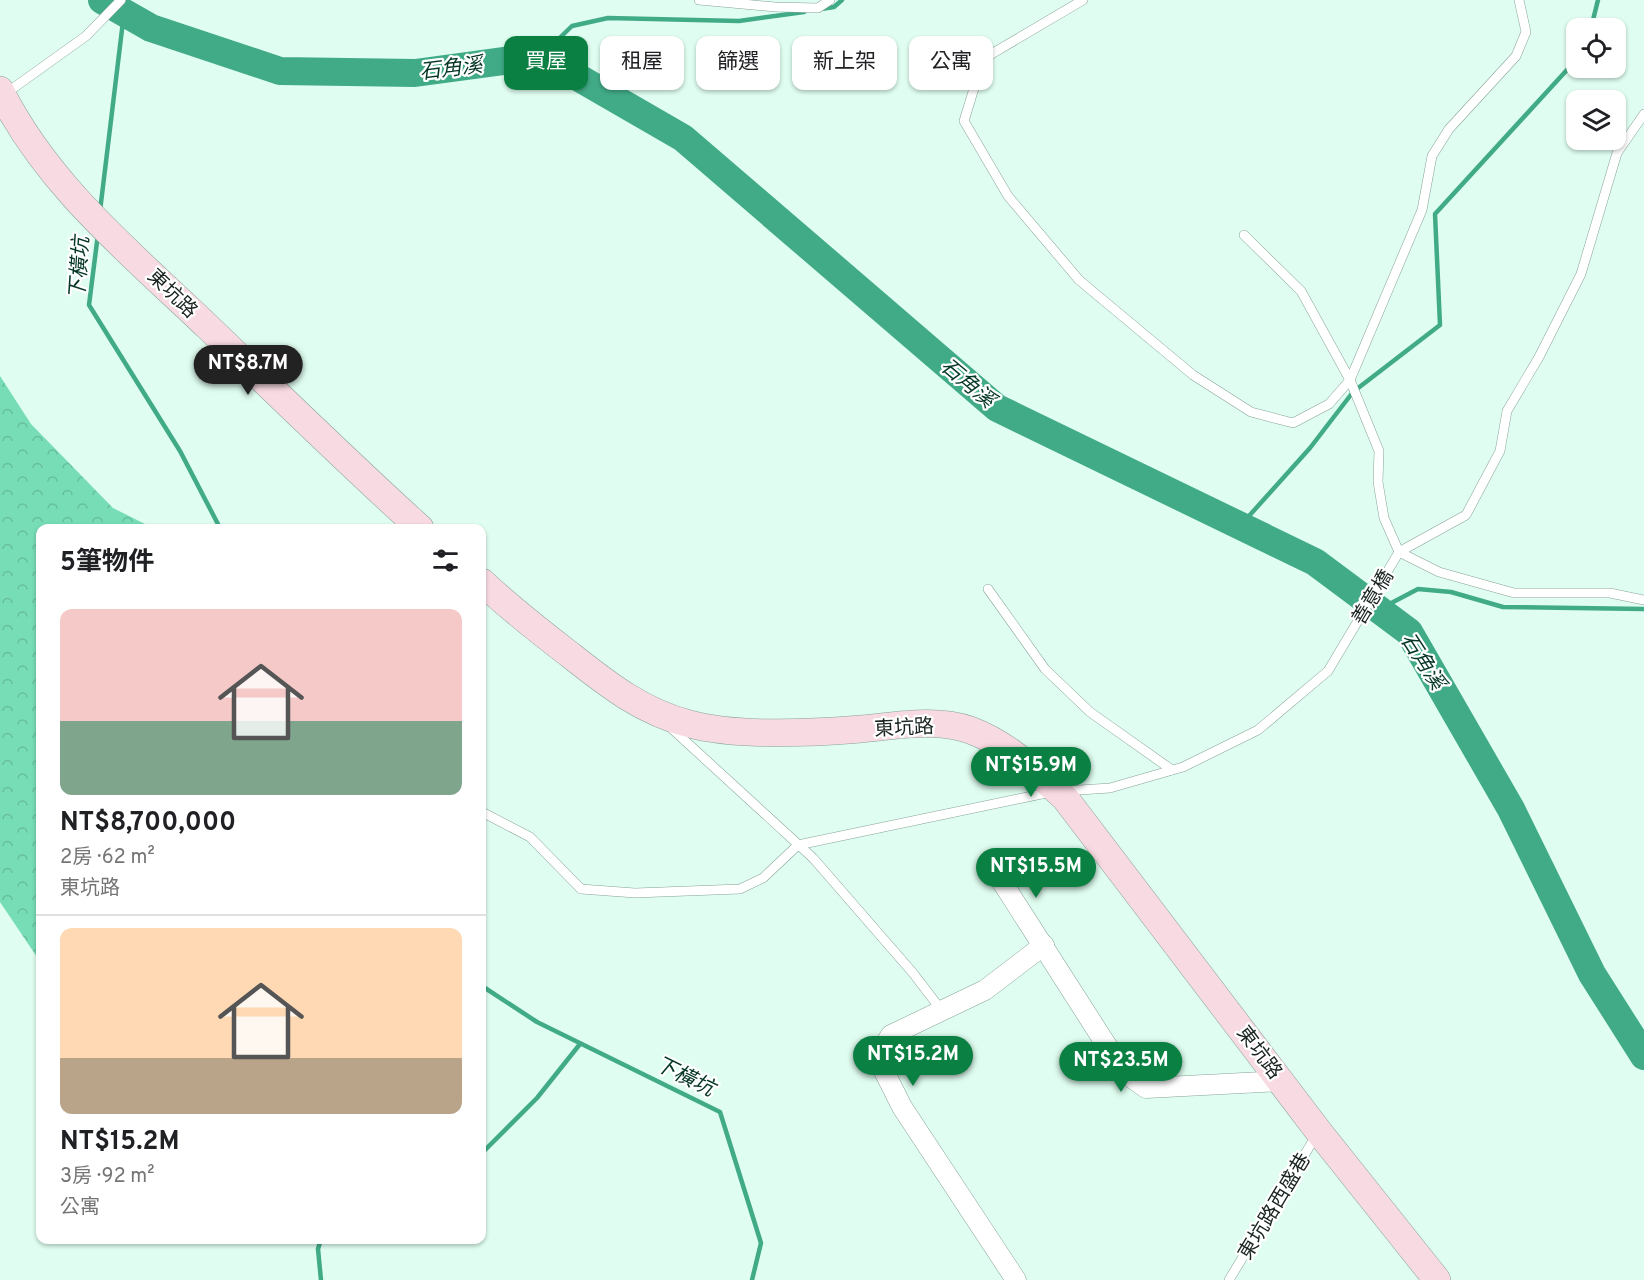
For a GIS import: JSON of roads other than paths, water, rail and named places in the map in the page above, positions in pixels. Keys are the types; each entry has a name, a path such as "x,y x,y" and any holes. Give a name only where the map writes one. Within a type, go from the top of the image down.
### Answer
{"street":[{"name":"東坑路","path":"1,93 12,114 69,193 349,465 415,524"},
{"name":"東坑路","path":"486,586 515,612 624,697 655,714 691,725 727,731 836,731 950,725 971,731 1023,759 1057,791 1282,1081 1318,1132 1437,1280"},
{"path":"997,874 1107,1046 1132,1078 1146,1088 1282,1081"},
{"path":"1016,1280 902,1107 880,1063 882,1049 891,1035 986,990 1044,945"}],"lane":[{"path":"1,93 86,36 121,0"},
{"path":"699,0 774,7 818,8 830,0"},
{"path":"1083,0 983,58 964,121 1008,196 1078,280 1193,375 1251,412 1293,423 1329,404 1350,380 1422,210 1432,156 1449,129 1516,56 1526,32 1519,0"},
{"path":"1399,552 1466,515 1500,451 1507,411 1539,357 1581,274 1617,153 1644,114"},
{"path":"1244,235 1301,291 1350,380 1379,451 1378,482 1384,518 1399,552 1439,572 1514,592 1610,593 1644,600"},
{"name":"善意橋","path":"798,845 1057,791 1110,788 1172,770 1258,730 1328,671 1399,552"},
{"path":"988,589 1045,669 1090,712 1172,770"},
{"path":"655,714 798,845 913,973 942,1011"},
{"path":"486,814 530,837 581,889 635,893 740,889 763,878 798,845"},
{"name":"東坑路西盛巷","path":"1229,1280 1318,1132"}],"waterway":[{"name":"石角溪","path":"102,0 151,28 280,71 415,73 541,56 683,138 997,408 1315,562 1409,632 1511,809 1592,974 1644,1056"},
{"path":"821,9 834,7 842,0"},
{"path":"1594,18 1598,0"},
{"path":"562,36 572,26 608,18 739,21 804,12"},
{"name":"下橫坑","path":"100,211 124,13"},
{"path":"1240,526 1310,448 1353,392 1440,325 1435,214 1566,71"},
{"name":"下橫坑","path":"98,234 89,305 180,451 218,524"},
{"path":"1378,610 1418,589 1451,592 1503,607 1644,609"},
{"name":"下橫坑","path":"486,989 537,1022 720,1112 761,1243 752,1280"},
{"path":"486,1149 537,1098 580,1044"},
{"path":"320,1244 321,1280"}]}
